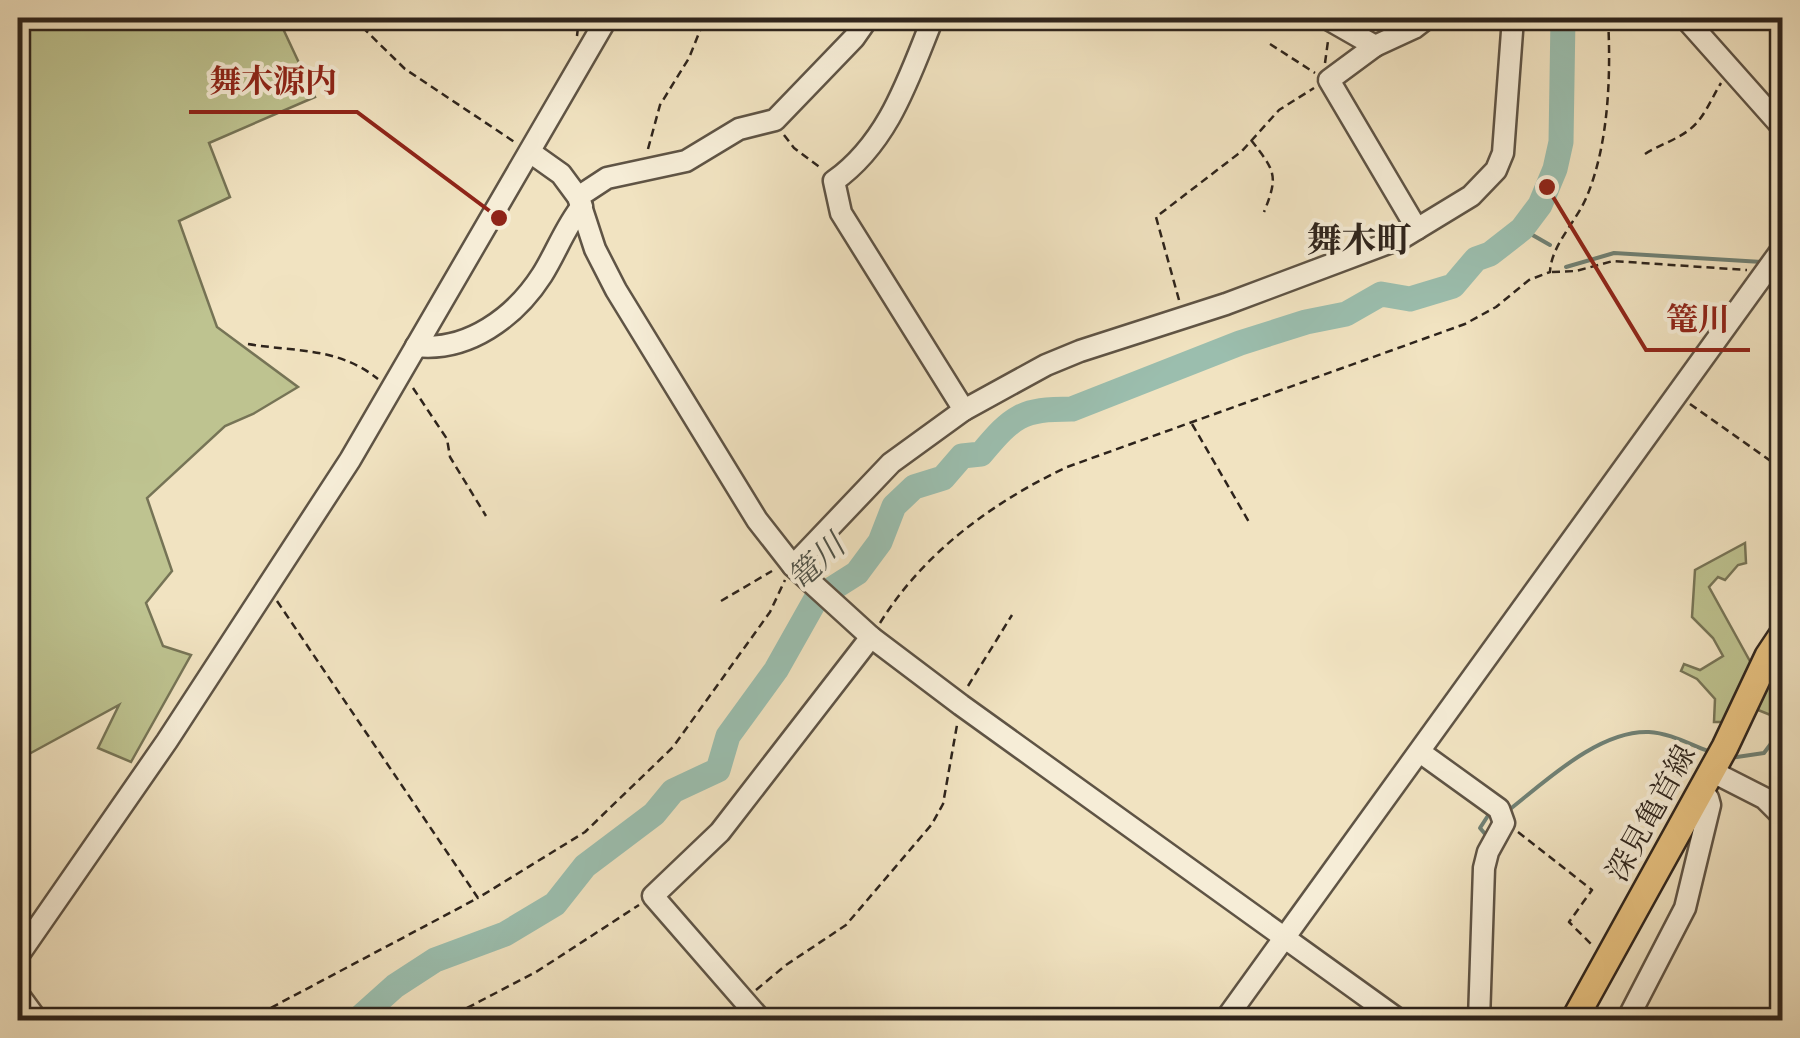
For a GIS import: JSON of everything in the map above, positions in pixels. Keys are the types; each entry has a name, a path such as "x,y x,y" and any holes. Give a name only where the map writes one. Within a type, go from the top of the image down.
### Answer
{"main road":[{"name":"深見亀首線","path":"1574,1020 1782,635"}],"street":[{"path":"18,956 268,588 395,384 607,18"},
{"path":"416,346 435,348 460,342 500,321 535,284 580,202 607,178 696,158 739,129 775,120 842,51 868,18"},
{"path":"933,18 898,106 866,154 834,180 841,214 964,410"},
{"path":"1417,229 1326,80 1375,46 1427,18"},
{"path":"790,562 892,463 964,410 1046,366 1384,245 1471,196 1496,170 1503,153 1513,18"},
{"path":"1685,18 1782,127"},
{"path":"1329,20 1375,46"},
{"path":"530,152 561,174 580,202 616,290 757,520 790,562 869,634 960,704 1399,1020"},
{"path":"1225,1020 1782,249"},
{"path":"761,1020 653,896 720,832 869,634"},
{"path":"1420,752 1501,817 1484,868 1479,1020"},
{"path":"1627,1020 1684,908 1710,805 1706,781 1764,798 1782,816"},
{"path":"18,994 37,1020"}],"path":[{"path":"353,18 406,70 530,152"},
{"path":"1550,272 1551,260 1587,198 1602,146 1608,18"},
{"path":"1326,80 1329,20"},
{"path":"642,168 660,106 689,58 701,28"},
{"path":"1270,44 1326,80"},
{"path":"1646,154 1687,132 1706,110 1719,85 1733,72"},
{"path":"1184,318 1156,217 1242,151 1279,110 1326,80"},
{"path":"775,120 794,148 834,180"},
{"path":"1251,140 1275,177 1264,212"},
{"path":"869,634 922,571 995,506 1067,468 1465,324 1496,307 1529,280 1613,260 1721,267 1764,274"},
{"path":"248,344 325,352 395,384 412,386 447,439 450,458 486,516"},
{"path":"1676,394 1782,469"},
{"path":"1191,422 1249,522"},
{"path":"721,601 790,562"},
{"path":"248,1020 478,898 585,832 673,747 770,612 790,562"},
{"path":"268,588 478,898"},
{"path":"742,1002 786,965 846,925 932,824 944,804 960,704 1012,615"},
{"path":"1501,817 1592,890 1569,922 1608,958"},
{"path":"444,1020 536,972 653,896"}],"green space":[{"path":"18,18 278,18 315,97 209,143 230,197 179,221 217,327 298,387 225,426 147,498 172,571 146,603 163,646 191,655 131,762 98,748 119,705 18,760"},
{"path":"1745,543 1746,563 1738,565 1725,580 1718,577 1709,587 1751,663 1782,643 1782,715 1778,718 1758,710 1754,699 1724,722 1714,722 1715,699 1697,679 1681,671 1684,664 1700,670 1723,656 1713,638 1692,617 1695,570"}],"waterway":[{"name":"篭川","path":"357,1020 395,986 435,960 505,934 555,904 585,866 654,814 673,791 718,770 728,736 776,670 816,599 857,573 880,542 894,506 914,487 943,478 962,456 981,454 1010,423 1029,413 1072,409 1240,343 1346,314 1381,294 1410,299 1453,286 1476,259 1490,254 1522,229 1540,205 1561,142 1563,18"},
{"path":"1522,229 1550,245"},
{"path":"1566,267 1614,253 1762,262"},
{"path":"1730,758 1764,753 1782,729"},
{"path":"1509,810 1574,759 1611,739 1649,732 1708,751"},
{"path":"1486,835 1480,828 1491,811"}],"place":[{"name":"篭川","path":"1547,187"},
{"name":"舞木源内","path":"499,218"}],"district":[{"name":"舞木町","path":"1359,240"}]}
